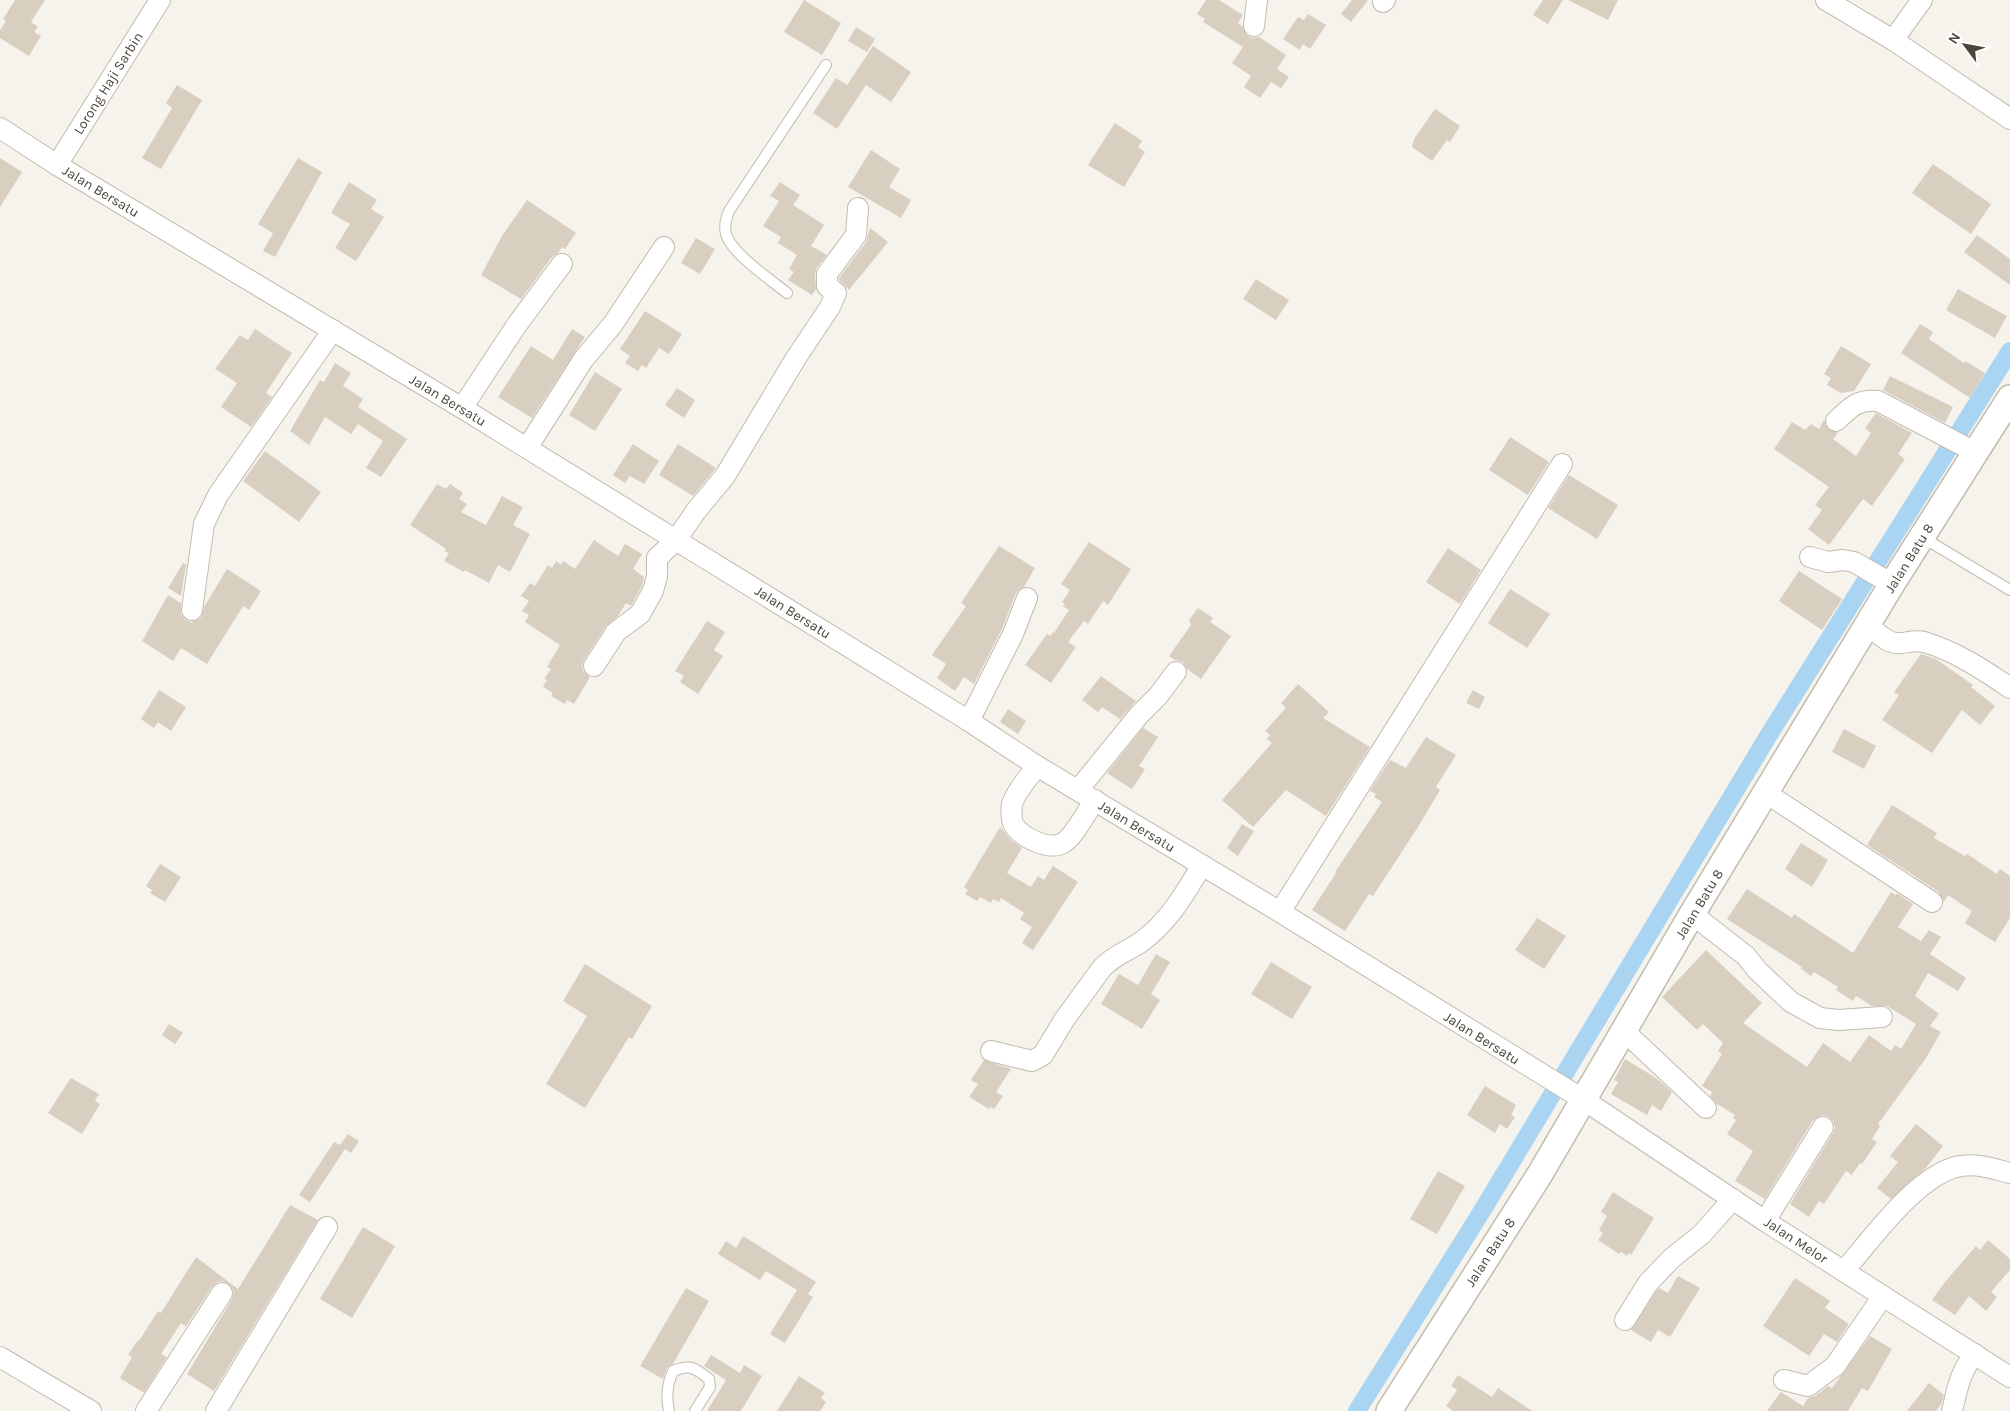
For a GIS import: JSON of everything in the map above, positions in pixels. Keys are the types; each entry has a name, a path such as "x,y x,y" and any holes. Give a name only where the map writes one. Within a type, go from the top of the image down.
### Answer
{"street":[{"name":"Lorong Haji Sarbin","path":"57,165 160,0"},
{"path":"1254,26 1257,0"},
{"path":"1826,0 1893,40 2010,118"},
{"path":"1893,40 1922,0"},
{"name":"Jalan Bersatu","path":"0,128 57,165 462,408 969,721 1037,766 1280,912 1578,1097"},
{"path":"594,666 616,632 640,614 653,590 657,576 657,558 676,540 696,511 725,476 796,358 830,307 836,293 827,286 828,274 856,235 858,208"},
{"path":"527,448 583,360 613,324 664,247"},
{"path":"462,408 516,326 562,264"},
{"path":"192,610 204,524 218,495 333,330"},
{"name":"Jalan Batu 8","path":"1389,1411 1540,1174 1578,1097 1624,1031 1692,914 1868,625 1886,581 1922,537 1967,447 2010,398"},
{"path":"1836,421 1852,405 1866,400 1878,401 1967,447"},
{"path":"1280,912 1562,464"},
{"path":"1810,558 1828,562 1843,560 1854,562 1886,581"},
{"path":"969,721 1013,634 1027,598"},
{"path":"1868,625 1883,638 1895,643 1914,641 1934,645 1976,665 2010,688"},
{"path":"1037,766 1016,796 1012,804 1011,813 1015,826 1037,843 1054,846 1064,843 1072,835 1086,795 1139,715 1158,696 1176,672"},
{"path":"1766,793 1932,902"},
{"path":"991,1050 1032,1061 1043,1055 1064,1020 1102,968 1114,957 1141,942 1163,922 1178,904 1202,865"},
{"path":"1692,914 1746,956 1757,970 1791,1002 1820,1018 1839,1020 1882,1017"},
{"path":"1624,1031 1706,1108"},
{"name":"Jalan Melor","path":"1578,1097 1765,1221 2010,1377"},
{"path":"1765,1221 1823,1127"},
{"path":"1844,1271 1896,1210 1920,1186 1945,1171 1959,1166 1974,1165 2010,1173"},
{"path":"1626,1320 1648,1283 1672,1258 1702,1234 1733,1199"},
{"path":"216,1411 327,1227"},
{"path":"146,1411 222,1293"},
{"path":"1784,1380 1808,1386 1835,1366 1883,1296"},
{"path":"1952,1411 1960,1376 1966,1364 1975,1354"},
{"path":"0,1356 91,1411"}],"lane":[{"path":"787,293 744,258 727,236 725,224 729,211 826,65"},
{"path":"1922,537 2010,590"},
{"path":"669,1411 666,1396 669,1381 674,1371 686,1366 696,1369 710,1379 710,1387 695,1411"}],"building":[{"path":"15,0 45,0 31,22 38,27 34,32 41,36 29,56 0,38 0,30 6,21 3,19"},
{"path":"804,0 841,23 822,55 784,32"},
{"path":"1206,0 1219,0 1243,15 1238,23 1247,35 1252,38 1259,37 1286,55 1277,69 1289,77 1281,88 1271,82 1260,98 1244,87 1251,76 1232,63 1243,47 1203,22 1205,19 1197,14"},
{"path":"1352,0 1368,0 1351,22 1341,14"},
{"path":"1543,0 1563,0 1548,24 1533,15"},
{"path":"1568,0 1618,0 1608,20"},
{"path":"1308,14 1326,25 1310,49 1303,44 1300,50 1283,39 1298,17 1304,20"},
{"path":"856,27 875,39 867,52 848,41"},
{"path":"873,46 911,72 891,102 866,85 837,129 813,113 836,78 847,85"},
{"path":"177,85 202,100 161,169 142,158 172,108 166,103"},
{"path":"1435,109 1460,126 1450,142 1447,140 1432,161 1412,147 1414,139"},
{"path":"1115,123 1142,141 1138,147 1145,152 1124,187 1088,165"},
{"path":"871,150 900,169 889,187 911,200 901,218 848,187"},
{"path":"0,158 22,172 0,207"},
{"path":"298,158 322,172 275,257 263,251 273,233 258,224"},
{"path":"1933,164 1991,204 1971,234 1912,193"},
{"path":"349,182 377,200 371,209 384,217 356,261 335,248 350,224 331,213"},
{"path":"780,182 800,195 793,205 824,225 811,246 827,255 817,267 815,274 816,289 812,295 788,280 794,272 789,269 797,255 778,243 781,237 763,226 779,201 770,196"},
{"path":"527,200 576,233 565,249 562,247 552,257 521,299 481,275 502,236"},
{"path":"870,228 888,242 849,290 839,278 866,242"},
{"path":"1977,235 2010,259 2010,285 1964,252"},
{"path":"696,238 715,249 700,274 681,263"},
{"path":"1256,279 1289,300 1276,320 1243,299"},
{"path":"1958,289 2007,316 1995,338 1946,310"},
{"path":"645,311 682,334 669,354 659,348 646,368 642,365 638,371 625,363 630,356 620,349"},
{"path":"1920,324 1933,332 1929,339 1964,363 1965,361 1985,373 1970,398 1901,353"},
{"path":"255,329 292,353 266,393 272,397 251,427 221,407 237,383 215,369 240,335 248,340"},
{"path":"572,329 585,337 532,418 498,397 531,346 553,360"},
{"path":"1841,346 1871,364 1854,391 1841,393 1827,385 1831,378 1824,374"},
{"path":"335,363 351,373 343,386 363,399 358,407 407,439 381,477 366,468 383,441 358,424 351,434 325,417 309,445 290,431 320,380 324,382"},
{"path":"595,372 622,389 595,431 569,415"},
{"path":"1890,376 1953,407 1945,423 1883,390"},
{"path":"677,388 695,400 684,418 665,405"},
{"path":"1876,413 1912,433 1898,454 1905,459 1872,506 1863,499 1829,545 1808,529 1822,510 1815,505 1829,487 1774,449 1792,422 1805,430 1811,424 1819,429 1824,420 1828,429 1838,433 1833,439 1856,456 1871,433 1865,428"},
{"path":"1510,437 1549,462 1528,495 1489,470"},
{"path":"633,444 659,461 644,484 630,476 625,483 613,475"},
{"path":"678,444 716,468 693,496 659,475"},
{"path":"265,451 321,492 299,522 243,481"},
{"path":"1569,475 1618,505 1597,539 1548,508"},
{"path":"437,484 446,489 450,484 463,493 459,499 467,504 461,512 486,525 502,496 523,507 513,525 530,534 510,572 498,565 489,583 465,570 464,572 444,561 449,553 444,551 446,549 410,525"},
{"path":"594,540 618,556 625,544 642,554 633,569 644,577 642,586 631,606 626,603 618,616 606,626 584,660 582,665 583,671 590,677 574,704 567,700 565,704 551,696 553,693 543,687 547,680 544,679 551,669 547,667 560,645 525,622 529,615 522,611 529,601 521,596 530,583 535,586 548,565 552,568 556,561 561,565 563,561 575,569"},
{"path":"1089,542 1131,569 1108,605 1103,601 1088,624 1084,621 1068,642 1076,647 1051,683 1025,665 1047,634 1050,636 1054,633 1069,610 1063,606 1065,604 1062,602 1070,590 1061,584"},
{"path":"999,546 1035,568 1024,587 1016,593 1002,629 974,684 964,677 955,691 937,678 946,664 932,655 966,606 961,603"},
{"path":"1448,548 1481,570 1460,604 1426,582"},
{"path":"183,563 186,565 181,596 168,588"},
{"path":"227,569 261,591 249,610 243,606 207,664 181,648 173,661 142,641 168,595 181,603 181,614 185,620 191,622 201,618 204,607"},
{"path":"1799,571 1842,599 1822,630 1779,601"},
{"path":"1510,589 1550,614 1527,648 1488,623"},
{"path":"1198,608 1213,618 1210,622 1231,636 1201,679 1187,669 1183,662 1169,656 1191,625 1189,620"},
{"path":"707,621 725,632 714,650 723,656 698,694 680,682 684,676 675,671"},
{"path":"1921,654 1936,659 1973,685 1971,687 1995,706 1980,725 1962,710 1932,753 1882,720 1899,695 1894,692"},
{"path":"1101,676 1136,701 1120,719 1102,707 1098,712 1082,700"},
{"path":"1298,684 1329,712 1323,718 1370,747 1326,816 1286,790 1253,827 1222,800 1272,743 1267,739 1270,735 1265,731 1286,708 1281,703"},
{"path":"159,690 186,707 171,731 158,722 154,728 141,719"},
{"path":"1473,690 1485,697 1479,709 1466,703"},
{"path":"1008,709 1026,721 1018,734 1000,722"},
{"path":"1143,728 1158,737 1139,766 1145,769 1132,789 1107,773"},
{"path":"1844,729 1876,746 1864,769 1832,752"},
{"path":"1426,737 1456,755 1436,787 1440,790 1418,827 1373,896 1369,894 1345,931 1312,910 1382,802 1374,797 1376,794 1370,791 1390,760 1406,768"},
{"path":"1892,805 1937,833 1934,838 1965,856 1967,854 1997,874 2000,869 2010,876 2010,918 1995,942 1965,923 1972,911 1948,895 1944,902 1939,892 1867,845"},
{"path":"1242,824 1254,831 1238,856 1227,848"},
{"path":"1000,827 1011,840 1022,848 1007,873 1031,887 1038,876 1044,880 1053,866 1078,882 1033,950 1022,943 1032,927 1020,919 1024,913 1001,898 999,902 993,899 991,903 980,897 977,901 965,894 968,890 964,887"},
{"path":"1801,843 1828,860 1812,887 1785,869"},
{"path":"160,864 181,877 165,902 150,893 152,890 146,886"},
{"path":"1747,889 1792,918 1794,914 1853,953 1891,892 1896,895 1897,893 1913,904 1898,927 1921,941 1929,930 1941,937 1930,954 1966,978 1958,991 1928,973 1915,996 1939,1014 1930,1026 1941,1032 1926,1058 1878,1124 1880,1126 1872,1139 1877,1142 1862,1164 1860,1163 1852,1175 1846,1171 1824,1204 1819,1201 1809,1217 1790,1204 1833,1133 1835,1127 1833,1121 1823,1115 1813,1120 1765,1199 1735,1181 1753,1151 1727,1134 1736,1120 1733,1118 1735,1115 1717,1104 1710,1096 1712,1092 1702,1086 1722,1054 1718,1051 1723,1043 1703,1024 1697,1030 1662,997 1706,950 1762,1003 1743,1023 1807,1067 1823,1043 1850,1062 1869,1035 1891,1051 1895,1045 1901,1049 1916,1024 1887,1006 1872,1006 1856,996 1853,1001 1836,990 1838,987 1814,972 1811,976 1801,969 1802,967 1727,919"},
{"path":"1537,918 1566,936 1544,969 1515,950"},
{"path":"1156,954 1170,962 1151,994 1160,1000 1142,1029 1101,1004 1119,974 1138,985"},
{"path":"1271,962 1312,987 1292,1019 1251,994"},
{"path":"585,964 652,1006 632,1039 629,1037 585,1108 546,1084 587,1016 563,1001"},
{"path":"169,1024 183,1033 175,1044 162,1035"},
{"path":"1625,1059 1656,1078 1672,1092 1661,1111 1652,1105 1647,1115 1611,1094 1618,1082 1614,1080"},
{"path":"984,1060 1011,1069 996,1092 1003,1096 994,1109 991,1107 989,1109 969,1097 978,1084 971,1080"},
{"path":"71,1078 99,1094 95,1101 100,1104 82,1134 48,1113"},
{"path":"1485,1086 1516,1105 1511,1115 1515,1117 1507,1129 1500,1124 1495,1133 1467,1115"},
{"path":"1916,1124 1943,1146 1925,1169 1891,1199 1877,1188 1898,1162 1890,1156"},
{"path":"348,1134 359,1141 351,1153 345,1149 310,1202 299,1195 334,1142 340,1145"},
{"path":"1438,1171 1465,1186 1437,1234 1410,1219"},
{"path":"1613,1192 1654,1218 1631,1255 1629,1253 1627,1256 1621,1252 1619,1254 1598,1240 1603,1233 1599,1230 1607,1216 1601,1212"},
{"path":"290,1205 318,1220 214,1391 187,1374 232,1299 234,1293 232,1287 223,1281 217,1282 212,1287 186,1326 181,1323 161,1354 167,1357 144,1393 120,1378 132,1357 128,1355 158,1311 161,1313 196,1257 238,1289"},
{"path":"363,1227 395,1246 352,1318 320,1299"},
{"path":"743,1236 816,1282 808,1294 813,1297 785,1343 770,1334 797,1290 766,1271 760,1280 718,1254 726,1241 736,1248"},
{"path":"1988,1240 2010,1259 2010,1270 1991,1292 1997,1297 1986,1311 1969,1296 1955,1315 1932,1300 1976,1246 1980,1250"},
{"path":"1678,1276 1700,1288 1670,1337 1658,1330 1651,1342 1631,1330 1657,1290 1659,1288 1668,1293"},
{"path":"1795,1278 1830,1301 1825,1308 1849,1324 1837,1342 1824,1334 1809,1356 1763,1326"},
{"path":"686,1288 709,1301 673,1364 667,1368 663,1379 640,1366"},
{"path":"1870,1336 1892,1349 1868,1391 1862,1388 1848,1411 1767,1411 1781,1392 1803,1406 1808,1398 1815,1396 1828,1386 1832,1388"},
{"path":"711,1355 740,1373 744,1365 762,1376 741,1411 707,1411 726,1380 704,1366"},
{"path":"1458,1375 1492,1397 1498,1388 1532,1411 1453,1411 1446,1406 1457,1390 1451,1386"},
{"path":"799,1376 825,1393 821,1398 826,1402 820,1411 777,1411"},
{"path":"1929,1383 1944,1395 1936,1411 1907,1411"}],"waterway":[{"path":"1357,1411 1482,1211 1770,733 2010,351"}]}
